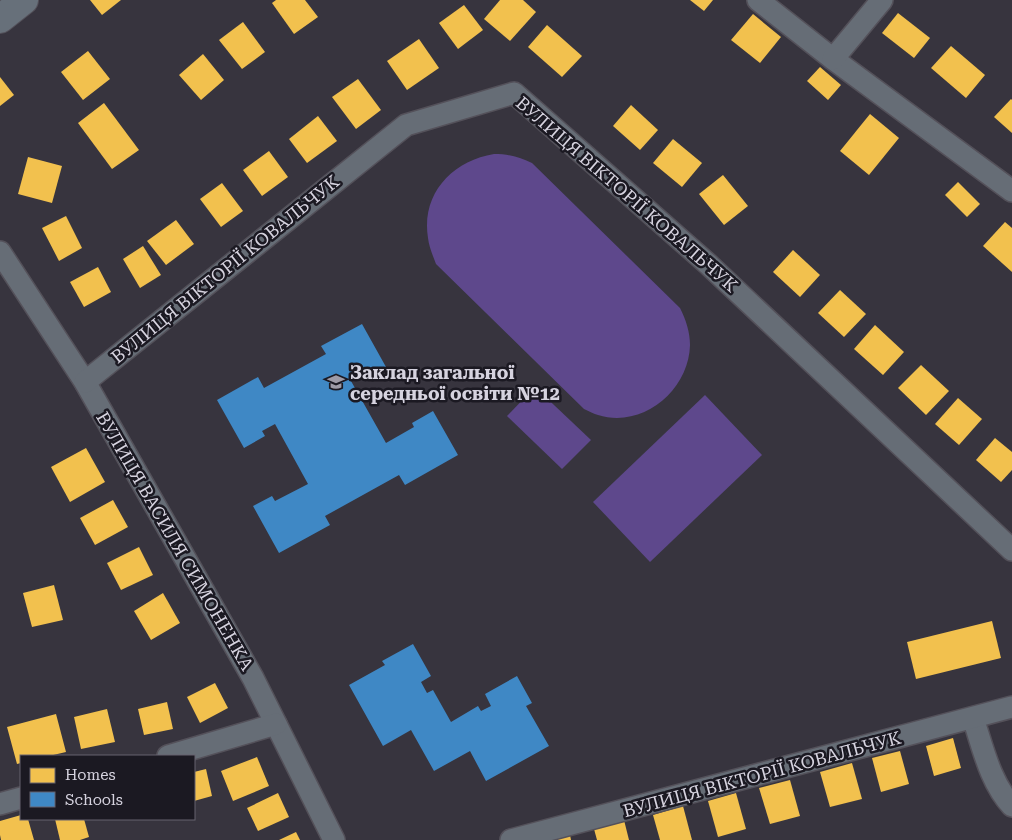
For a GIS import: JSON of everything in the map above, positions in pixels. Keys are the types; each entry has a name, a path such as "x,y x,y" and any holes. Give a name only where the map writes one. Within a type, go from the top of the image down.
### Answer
{"street":[{"path":"0,19 24,0"},
{"path":"758,0 833,59 1012,191"},
{"path":"833,59 882,0"},
{"name":"ВУЛИЦЯ ВІКТОРІЇ КОВАЛЬЧУК","path":"85,382 406,125 514,93 708,264 1012,550"},
{"name":"ВУЛИЦЯ ВАСИЛЯ СИМОНЕНКА","path":"0,252 85,382 253,678 334,840"},
{"name":"ВУЛИЦЯ ВІКТОРІЇ КОВАЛЬЧУК","path":"511,840 1012,707"},
{"path":"973,718 992,775 1006,800 1012,806"},
{"path":"171,755 276,724"},
{"path":"0,804 20,798"}],"shaded area":[{"path":"494,154 514,156 532,163 680,308 689,335 688,362 682,377 672,391 647,411 615,418 598,415 584,409 436,264 431,251 427,222 429,207 435,194 453,172 465,164"},
{"path":"535,387 591,440 562,469 507,416"},
{"path":"705,395 762,455 650,562 593,502"}],"building: Homes":[{"path":"90,0 121,0 102,15"},
{"path":"276,0 305,0 318,17 294,34 272,3"},
{"path":"500,0 523,0 536,12 510,41 484,19"},
{"path":"690,0 713,0 704,11"},
{"path":"464,5 483,30 458,49 439,23"},
{"path":"898,13 930,38 914,58 882,33"},
{"path":"753,14 781,37 760,63 731,40"},
{"path":"243,22 265,52 242,69 219,40"},
{"path":"547,25 582,56 562,77 528,47"},
{"path":"419,39 439,68 407,90 387,61"},
{"path":"951,46 985,75 966,98 931,68"},
{"path":"88,51 110,79 83,100 61,72"},
{"path":"203,54 224,80 201,100 179,75"},
{"path":"820,67 841,85 828,100 807,81"},
{"path":"0,77 14,95 0,106"},
{"path":"358,79 381,110 356,129 332,97"},
{"path":"1012,100 1012,133 994,117"},
{"path":"104,103 139,150 112,169 78,123"},
{"path":"631,105 658,130 640,150 613,126"},
{"path":"870,114 899,138 869,175 840,151"},
{"path":"318,116 337,141 307,163 289,139"},
{"path":"673,139 702,163 682,187 653,163"},
{"path":"269,151 288,177 262,196 243,170"},
{"path":"28,157 62,166 52,203 18,194"},
{"path":"723,175 748,206 724,225 699,194"},
{"path":"958,182 980,204 967,217 945,195"},
{"path":"222,183 243,211 221,227 200,199"},
{"path":"66,216 82,248 59,261 42,228"},
{"path":"176,220 194,244 166,265 147,241"},
{"path":"1005,222 1012,228 1012,272 983,246"},
{"path":"143,246 161,275 140,288 123,259"},
{"path":"793,250 820,275 800,297 773,272"},
{"path":"98,267 111,292 84,307 70,282"},
{"path":"840,290 866,314 844,337 818,313"},
{"path":"875,325 904,352 883,375 854,349"},
{"path":"921,365 949,391 926,415 898,388"},
{"path":"958,398 982,419 959,445 935,424"},
{"path":"995,438 1012,452 1012,470 1001,482 976,460"},
{"path":"86,448 105,482 70,502 51,467"},
{"path":"113,500 128,527 95,545 80,518"},
{"path":"139,547 153,575 121,590 107,563"},
{"path":"54,585 63,620 32,627 23,593"},
{"path":"163,593 180,623 151,640 134,611"},
{"path":"992,621 1001,658 916,679 907,642"},
{"path":"215,683 228,708 200,723 187,697"},
{"path":"167,702 173,729 144,735 138,709"},
{"path":"107,709 115,742 81,749 74,717"},
{"path":"56,714 66,752 53,755 20,755 20,763 17,764 7,727"},
{"path":"953,738 961,768 934,776 926,746"},
{"path":"900,751 909,784 881,792 872,758"},
{"path":"257,757 269,786 233,801 221,771"},
{"path":"852,763 862,799 830,807 820,772"},
{"path":"206,769 212,796 195,801 195,772"},
{"path":"790,780 800,816 770,824 759,788"},
{"path":"278,793 289,817 258,831 247,808"},
{"path":"736,793 746,829 718,837 708,801"},
{"path":"683,806 692,840 660,840 653,815"},
{"path":"20,815 20,820 28,820 34,840 1,840 0,821"},
{"path":"55,820 84,820 89,837 80,840 60,840"},
{"path":"624,820 629,840 597,840 594,829"},
{"path":"296,832 300,840 279,840"},
{"path":"570,835 571,840 552,840 552,839"}],"building: Schools":[{"path":"362,324 386,367 368,377 366,372 351,381 386,443 414,427 412,423 433,411 458,455 405,485 399,475 325,516 330,525 279,553 253,506 272,496 275,501 308,484 275,424 262,431 265,436 244,448 217,400 258,377 264,388 326,354 321,346"},
{"path":"413,644 431,676 421,682 427,693 433,690 451,722 478,706 481,711 491,706 485,694 517,676 532,703 526,706 549,746 486,781 470,751 434,771 411,730 383,746 349,685 385,665 382,661"}],"place":[{"name":"Заклад загальної середньої освіти №12","path":"336,382"}]}
